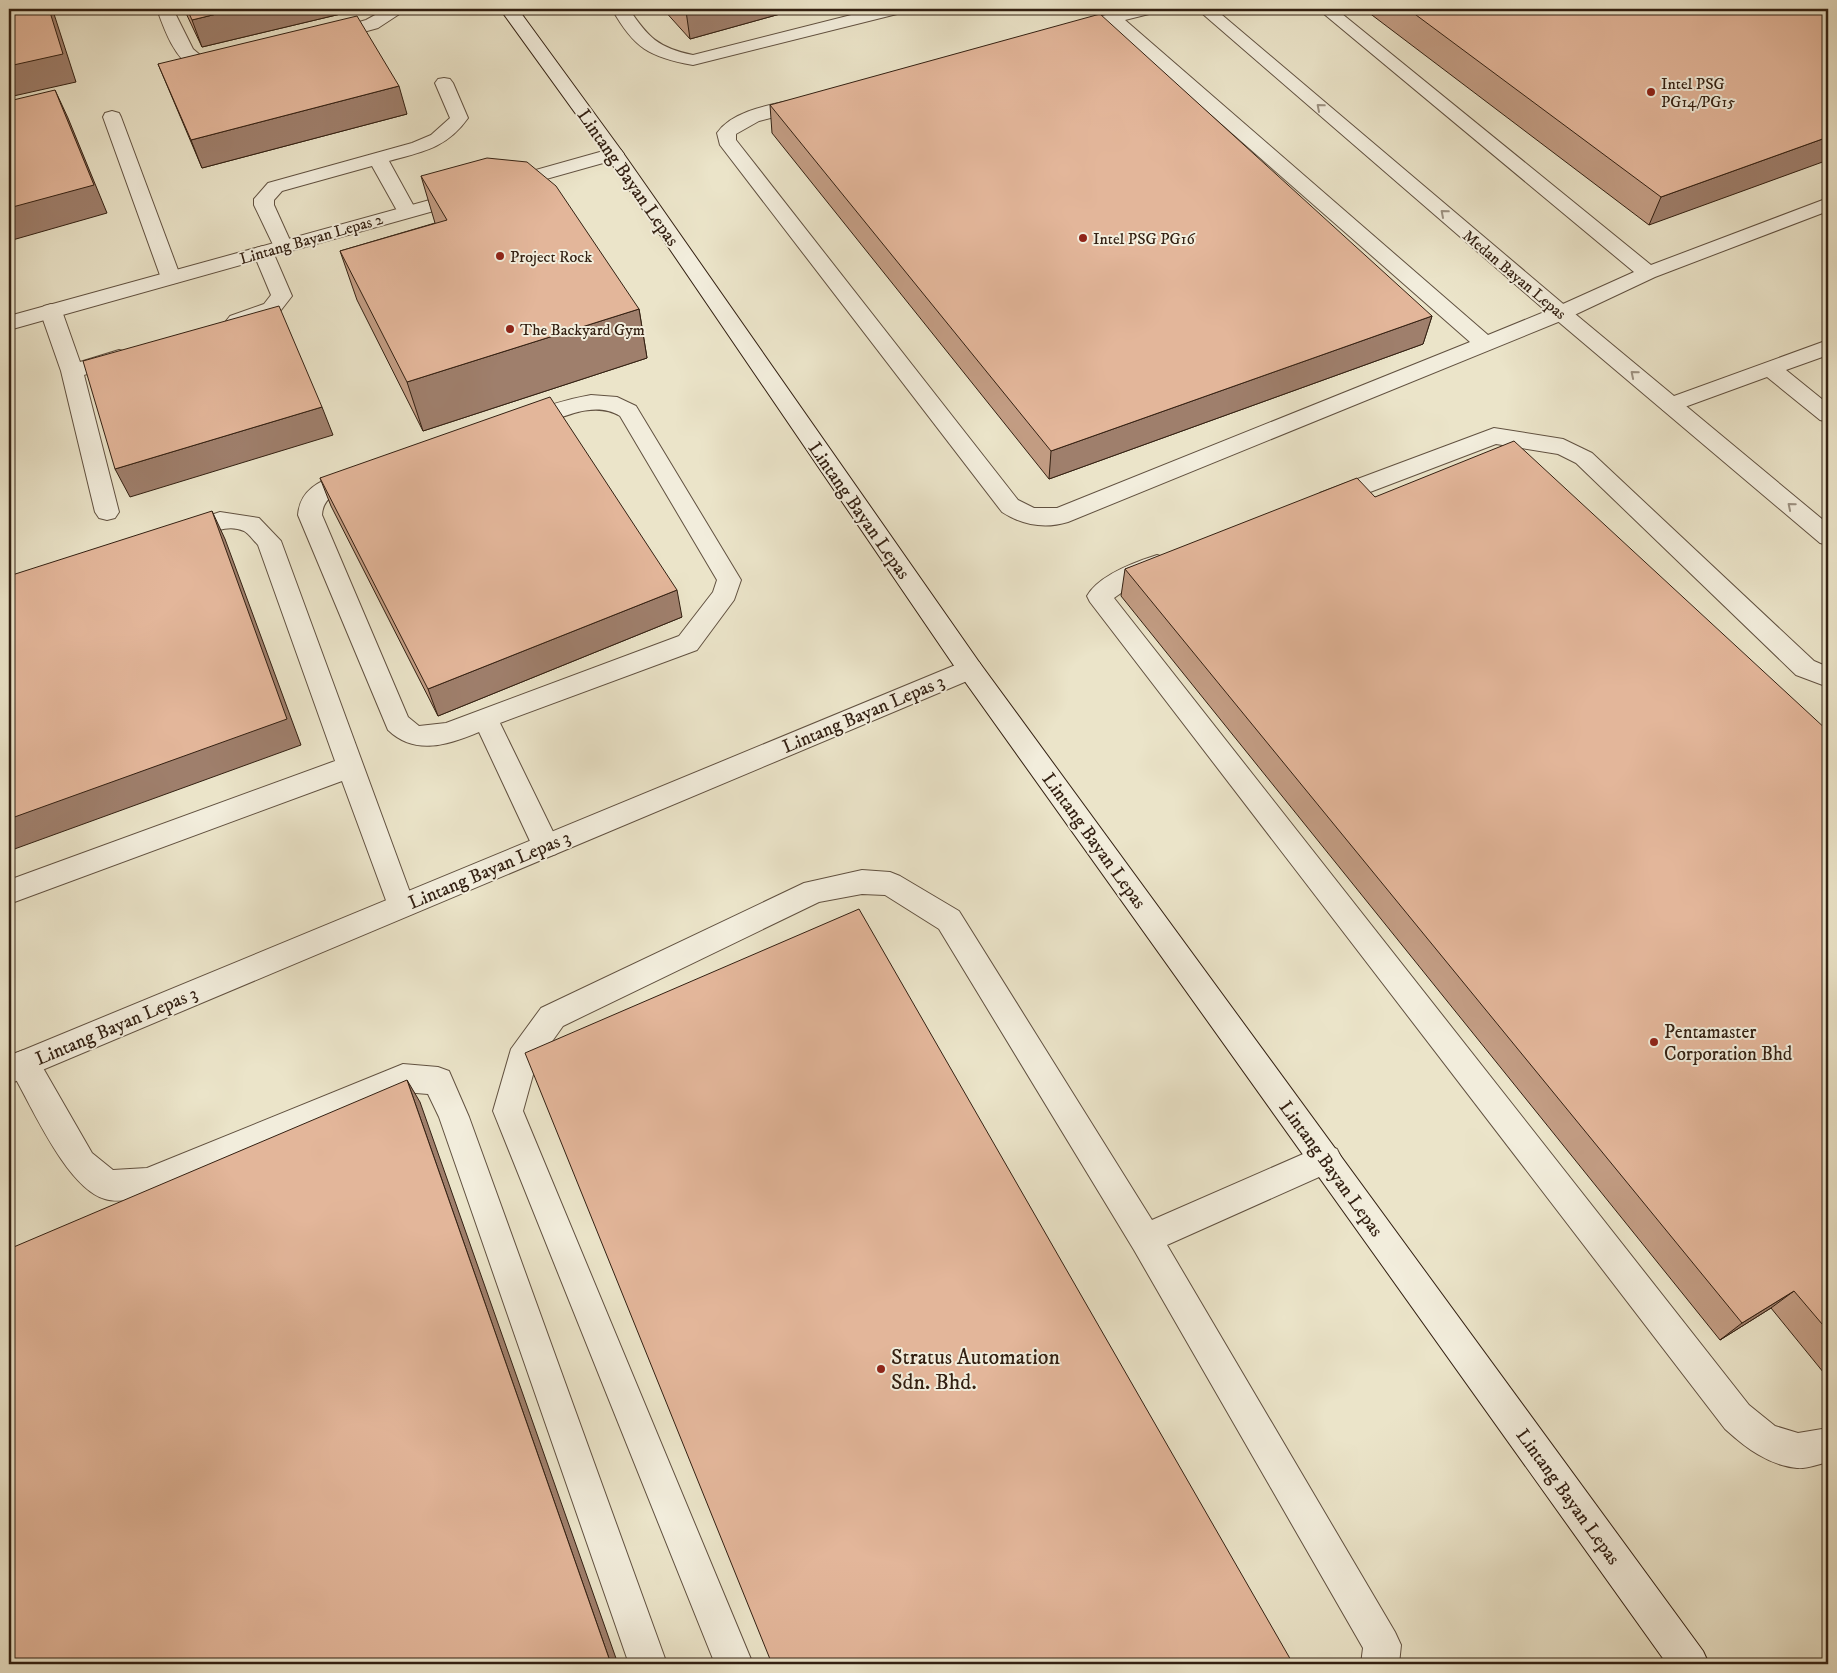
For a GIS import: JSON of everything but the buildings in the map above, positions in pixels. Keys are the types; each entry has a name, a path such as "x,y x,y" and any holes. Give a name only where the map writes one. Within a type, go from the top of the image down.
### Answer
{"street":[{"path":"165,9 185,52 202,66 242,61"},
{"path":"307,42 372,24 398,9"},
{"name":"Lintang Bayan Lepas","path":"510,9 614,154 970,668 1326,1159 1680,1661"},
{"path":"620,9 644,42 665,55 693,60 895,9"},
{"path":"1056,34 1147,9"},
{"name":"Medan Bayan Lepas","path":"1205,9 1560,313 1828,537"},
{"path":"1326,9 1648,273"},
{"path":"1112,18 1485,344"},
{"path":"213,328 260,314 278,303 282,296 264,205 264,199 268,193 285,184 378,159 438,139 451,129 459,118 444,83"},
{"path":"829,97 745,120 732,126 726,133 727,141 1010,506 1024,515 1042,519 1060,516 1485,344 1560,313 1648,273 1828,204"},
{"path":"112,117 171,278"},
{"name":"Lintang Bayan Lepas 2","path":"9,323 614,154"},
{"path":"378,159 407,212"},
{"path":"51,311 72,371 107,512"},
{"path":"1671,405 1828,346"},
{"path":"72,371 138,351"},
{"path":"1770,368 1828,415"},
{"path":"381,470 322,491 314,498 309,507 314,524 396,723 403,731 414,736 442,735 688,643 729,587 726,573 628,411 621,405 600,400 503,430"},
{"path":"1308,506 1494,436 1563,447 1584,458 1805,668 1828,677"},
{"path":"165,539 220,520 250,524 269,541 352,766 401,906"},
{"path":"1178,555 1132,573 1099,596 1737,1417 1766,1441 1798,1451 1827,1444"},
{"name":"Lintang Bayan Lepas 3","path":"16,1067 970,668"},
{"path":"485,718 546,846"},
{"path":"9,892 352,766"},
{"path":"734,1664 508,1112 522,1059 552,1017 814,891 862,882 890,884 949,920 1145,1239 1382,1645 1380,1664"},
{"path":"16,1067 81,1163 107,1185 147,1183 403,1078 438,1081 454,1116 648,1664"},
{"path":"1145,1239 1326,1159"}],"place":[{"name":"Intel PSG PG14/PG15","path":"1651,92"},
{"name":"Intel PSG PG16","path":"1083,238"},
{"name":"Project Rock","path":"500,256"},
{"name":"The Backyard Gym","path":"510,329"},
{"name":"Pentamaster Corporation Bhd","path":"1654,1042"},
{"name":"Stratus Automation Sdn. Bhd.","path":"881,1369"}]}
